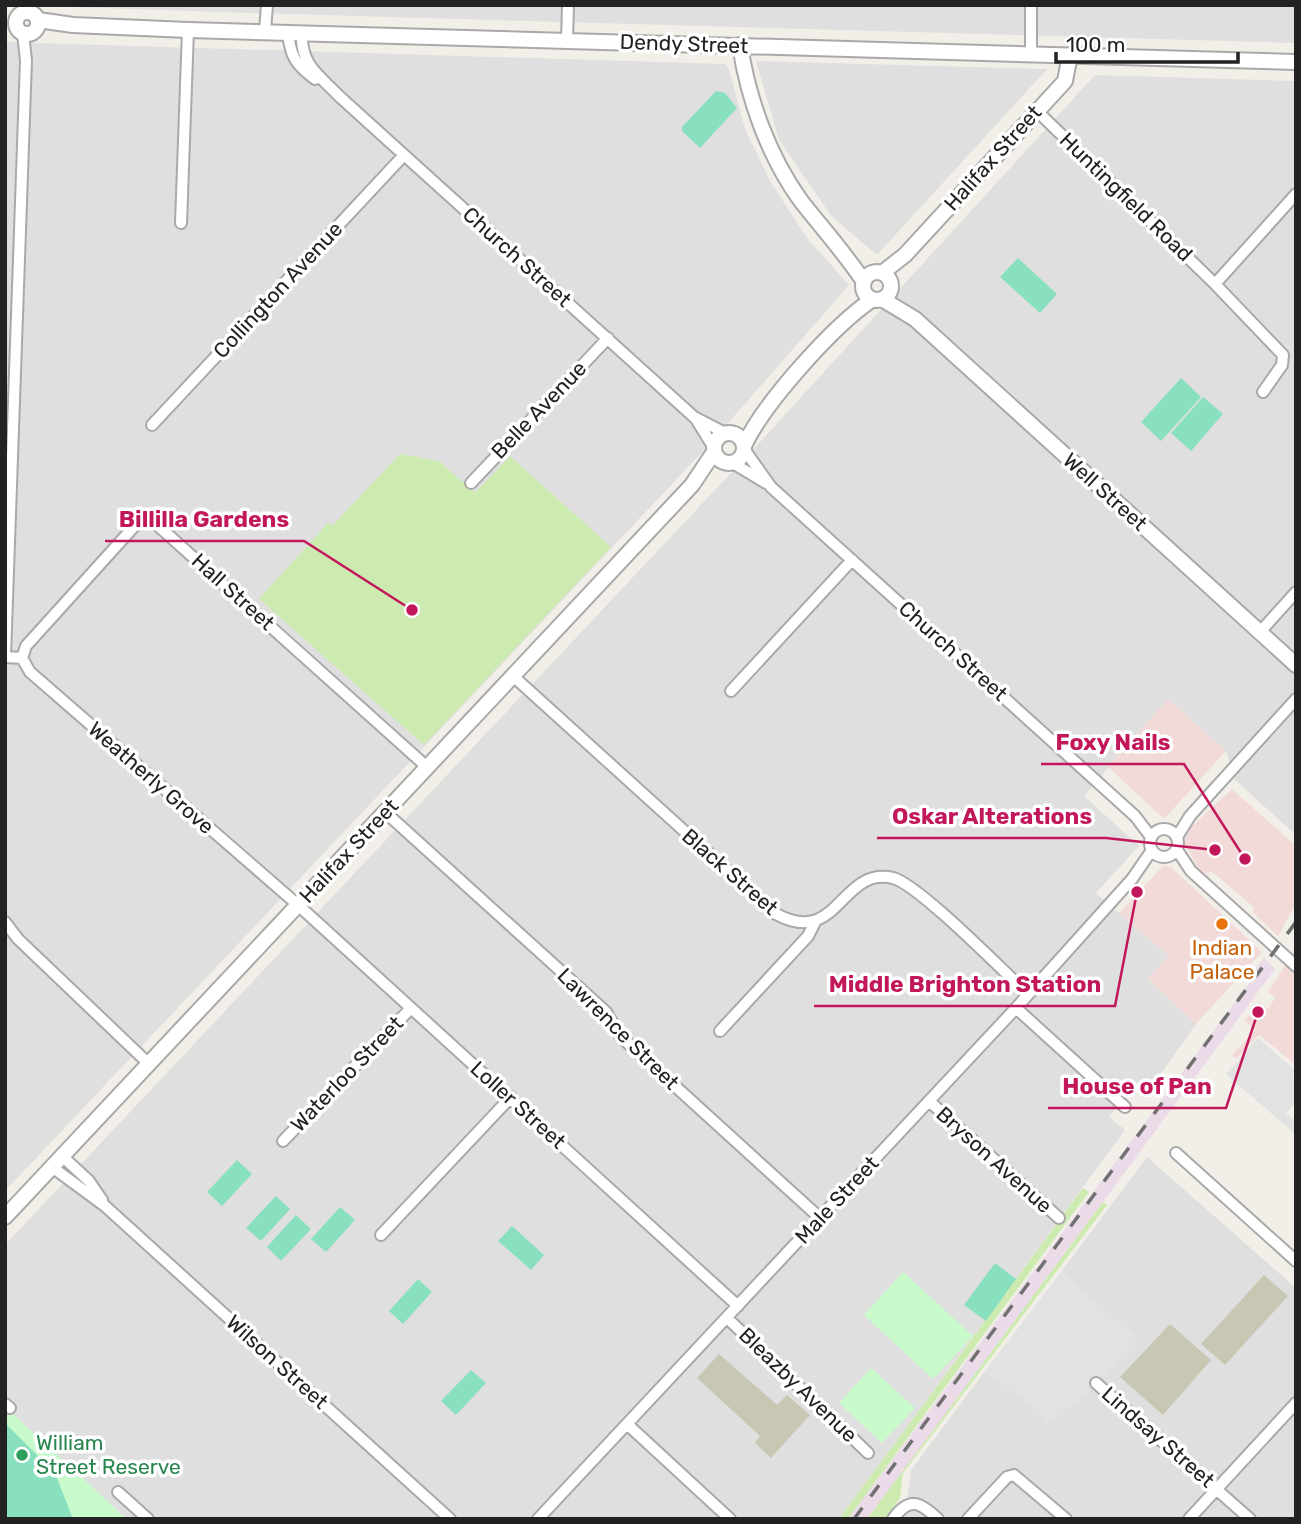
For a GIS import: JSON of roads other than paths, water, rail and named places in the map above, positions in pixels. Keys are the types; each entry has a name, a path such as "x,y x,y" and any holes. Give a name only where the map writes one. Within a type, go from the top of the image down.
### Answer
{"street":[{"path":"265,31 267,5"},
{"path":"567,41 568,5"},
{"path":"1031,5 1031,54"},
{"path":"22,658 5,656 26,60 24,21"},
{"name":"Dendy Street","path":"24,21 188,30 1296,62"},
{"path":"181,223 188,30"},
{"name":"Church Street","path":"295,32 295,62 340,97 694,417 721,456 771,486 1135,816 1164,834"},
{"name":"Well Street","path":"740,46 750,91 767,139 799,198 842,251 1296,665"},
{"name":"Halifax Street","path":"744,447 766,408 1065,81 1070,55"},
{"name":"Huntingfield Road","path":"1036,110 1216,284 1283,355 1282,365 1263,392"},
{"name":"Collington Avenue","path":"152,425 404,155"},
{"path":"1216,284 1296,194"},
{"path":"5,287 18,287"},
{"name":"Belle Avenue","path":"471,482 608,338"},
{"name":"Halifax Street","path":"728,433 766,408"},
{"name":"Church Street","path":"694,417 728,433"},
{"path":"728,433 740,438 744,447 740,458 721,456 716,439 728,433"},
{"name":"Church Street","path":"744,447 771,486"},
{"name":"Halifax Street","path":"5,1217 721,456"},
{"name":"Hall Street","path":"22,658 26,646 139,521 146,518 156,523 427,767"},
{"path":"732,691 852,560"},
{"path":"1260,632 1296,592"},
{"name":"Weatherly Grove","path":"22,658 30,672 298,905"},
{"name":"Black Street","path":"513,676 770,909 795,922 815,922"},
{"path":"1164,834 1190,816 1296,699"},
{"name":"Lawrence Street","path":"385,812 606,1012 620,1036 820,1218"},
{"path":"1164,834 1165,854"},
{"path":"1164,834 1165,854"},
{"path":"1165,854 1191,871 1296,966"},
{"name":"Male Street","path":"538,1519 929,1101 1132,879 1165,854"},
{"path":"720,1031 808,936 815,922 827,917 863,882 880,878 896,879 917,892 1028,994"},
{"name":"Loller Street","path":"298,905 738,1306"},
{"path":"5,922 18,939 149,1064"},
{"path":"5,934 18,939"},
{"path":"1016,1007 1125,1107"},
{"name":"Waterloo Street","path":"283,1141 411,1008"},
{"path":"381,1235 511,1097"},
{"name":"Bryson Avenue","path":"929,1101 1059,1218"},
{"path":"1176,1153 1296,1261"},
{"name":"Wilson Street","path":"62,1156 89,1181 105,1206"},
{"name":"Wilson Street","path":"52,1167 105,1206 450,1519"},
{"name":"Bleazby Avenue","path":"727,1318 868,1453"},
{"name":"Lindsay Street","path":"1096,1383 1250,1519"},
{"path":"1189,1519 1296,1403"},
{"path":"627,1424 730,1519"},
{"path":"968,1519 1003,1481 1014,1475 1066,1519"},
{"path":"118,1492 148,1519"},
{"path":"893,1519 905,1505 914,1502 922,1504 938,1519"}],"railway":[{"path":"854,1519 1296,922"}],"place":[{"name":"Billilla Gardens","path":"412,610"},
{"name":"Oskar Alterations","path":"1215,850"},
{"name":"Foxy Nails","path":"1245,859"},
{"name":"Middle Brighton Station","path":"1137,892"},
{"name":"Indian Palace","path":"1222,924"},
{"name":"House of Pan","path":"1258,1012"},
{"name":"William Street Reserve","path":"22,1455"}]}
